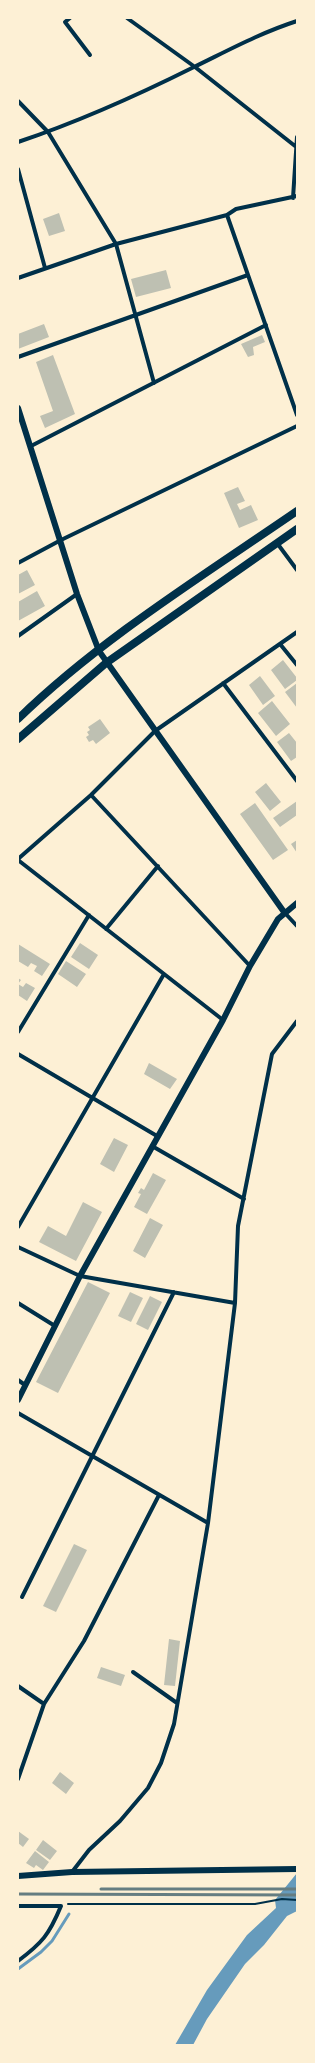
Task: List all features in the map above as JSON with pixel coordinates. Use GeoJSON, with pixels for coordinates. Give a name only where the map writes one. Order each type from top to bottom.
{"type":"FeatureCollection","features":[{"type":"Feature","properties":{"kind":"main road"},"geometry":{"type":"LineString","coordinates":[[18,719],[99,651],[178,592],[297,511]]}},
{"type":"Feature","properties":{"kind":"main road"},"geometry":{"type":"LineString","coordinates":[[18,739],[106,664],[297,529]]}},
{"type":"Feature","properties":{"kind":"street"},"geometry":{"type":"LineString","coordinates":[[70,18],[65,22],[90,55]]}},
{"type":"Feature","properties":{"kind":"street"},"geometry":{"type":"LineString","coordinates":[[127,18],[195,67],[295,146]]}},
{"type":"Feature","properties":{"kind":"street"},"geometry":{"type":"LineString","coordinates":[[18,142],[48,132],[195,67],[265,32],[297,21]]}},
{"type":"Feature","properties":{"kind":"street"},"geometry":{"type":"LineString","coordinates":[[18,101],[48,132],[116,244],[134,315],[154,383]]}},
{"type":"Feature","properties":{"kind":"street"},"geometry":{"type":"LineString","coordinates":[[18,278],[116,244],[227,215],[236,209],[295,197],[295,146],[297,137]]}},
{"type":"Feature","properties":{"kind":"street"},"geometry":{"type":"LineString","coordinates":[[18,169],[44,268]]}},
{"type":"Feature","properties":{"kind":"street"},"geometry":{"type":"LineString","coordinates":[[227,215],[297,415]]}},
{"type":"Feature","properties":{"kind":"street"},"geometry":{"type":"LineString","coordinates":[[18,357],[248,275]]}},
{"type":"Feature","properties":{"kind":"street"},"geometry":{"type":"LineString","coordinates":[[31,446],[266,325]]}},
{"type":"Feature","properties":{"kind":"street"},"geometry":{"type":"LineString","coordinates":[[18,408],[77,594],[99,651],[106,664],[284,912],[297,926]]}},
{"type":"Feature","properties":{"kind":"street"},"geometry":{"type":"LineString","coordinates":[[18,563],[61,540],[297,426]]}},
{"type":"Feature","properties":{"kind":"street"},"geometry":{"type":"LineString","coordinates":[[277,543],[297,570]]}},
{"type":"Feature","properties":{"kind":"street"},"geometry":{"type":"LineString","coordinates":[[18,636],[77,594]]}},
{"type":"Feature","properties":{"kind":"street"},"geometry":{"type":"LineString","coordinates":[[223,1020],[18,859],[91,795],[155,731],[297,632]]}},
{"type":"Feature","properties":{"kind":"street"},"geometry":{"type":"LineString","coordinates":[[280,644],[297,665]]}},
{"type":"Feature","properties":{"kind":"street"},"geometry":{"type":"LineString","coordinates":[[223,683],[297,781]]}},
{"type":"Feature","properties":{"kind":"street"},"geometry":{"type":"LineString","coordinates":[[91,795],[250,966]]}},
{"type":"Feature","properties":{"kind":"street"},"geometry":{"type":"LineString","coordinates":[[106,929],[158,866]]}},
{"type":"Feature","properties":{"kind":"street"},"geometry":{"type":"LineString","coordinates":[[18,1400],[80,1276],[223,1020],[250,966],[284,912],[297,903]]}},
{"type":"Feature","properties":{"kind":"street"},"geometry":{"type":"LineString","coordinates":[[18,1032],[88,915]]}},
{"type":"Feature","properties":{"kind":"street"},"geometry":{"type":"LineString","coordinates":[[18,1227],[164,974]]}},
{"type":"Feature","properties":{"kind":"street"},"geometry":{"type":"LineString","coordinates":[[72,1872],[89,1850],[120,1821],[148,1788],[160,1763],[174,1724],[208,1523],[235,1303],[238,1226],[272,1054],[297,1021]]}},
{"type":"Feature","properties":{"kind":"street"},"geometry":{"type":"LineString","coordinates":[[18,1054],[157,1136]]}},
{"type":"Feature","properties":{"kind":"street"},"geometry":{"type":"LineString","coordinates":[[152,1146],[244,1199]]}},
{"type":"Feature","properties":{"kind":"street"},"geometry":{"type":"LineString","coordinates":[[18,1247],[80,1276],[235,1303]]}},
{"type":"Feature","properties":{"kind":"street"},"geometry":{"type":"LineString","coordinates":[[22,1597],[174,1292]]}},
{"type":"Feature","properties":{"kind":"street"},"geometry":{"type":"LineString","coordinates":[[18,1303],[55,1326]]}},
{"type":"Feature","properties":{"kind":"street"},"geometry":{"type":"LineString","coordinates":[[18,1380],[26,1385]]}},
{"type":"Feature","properties":{"kind":"street"},"geometry":{"type":"LineString","coordinates":[[18,1413],[208,1523]]}},
{"type":"Feature","properties":{"kind":"street"},"geometry":{"type":"LineString","coordinates":[[18,1779],[44,1704],[84,1641],[159,1495]]}},
{"type":"Feature","properties":{"kind":"street"},"geometry":{"type":"LineString","coordinates":[[133,1672],[177,1703]]}},
{"type":"Feature","properties":{"kind":"street"},"geometry":{"type":"LineString","coordinates":[[18,1686],[44,1704]]}},
{"type":"Feature","properties":{"kind":"street"},"geometry":{"type":"LineString","coordinates":[[18,1876],[72,1872],[297,1869]]}},
{"type":"Feature","properties":{"kind":"street"},"geometry":{"type":"LineString","coordinates":[[18,1906],[61,1906],[51,1929],[42,1940],[18,1961]]}},
{"type":"Feature","properties":{"kind":"path"},"geometry":{"type":"LineString","coordinates":[[61,1906],[68,1904],[255,1904],[282,1899],[297,1900]]}},
{"type":"Feature","properties":{"kind":"water"},"geometry":{"type":"Polygon","coordinates":[[[297,1873],[297,1911],[287,1916],[264,1945],[245,1964],[207,2019],[193,2045],[175,2045],[207,1990],[247,1935],[276,1908],[275,1900],[297,1873]]]}},
{"type":"Feature","properties":{"kind":"building"},"geometry":{"type":"Polygon","coordinates":[[[59,213],[65,231],[49,236],[43,219],[59,213]]]}},
{"type":"Feature","properties":{"kind":"building"},"geometry":{"type":"Polygon","coordinates":[[[166,270],[171,288],[136,297],[131,279],[166,270]]]}},
{"type":"Feature","properties":{"kind":"building"},"geometry":{"type":"Polygon","coordinates":[[[44,324],[49,337],[18,349],[18,334],[44,324]]]}},
{"type":"Feature","properties":{"kind":"building"},"geometry":{"type":"Polygon","coordinates":[[[262,335],[265,342],[253,347],[254,355],[248,357],[241,344],[262,335]]]}},
{"type":"Feature","properties":{"kind":"building"},"geometry":{"type":"Polygon","coordinates":[[[53,355],[75,414],[45,428],[40,416],[53,411],[36,362],[53,355]]]}},
{"type":"Feature","properties":{"kind":"building"},"geometry":{"type":"Polygon","coordinates":[[[238,487],[245,501],[237,504],[240,510],[251,505],[258,520],[239,528],[224,493],[238,487]]]}},
{"type":"Feature","properties":{"kind":"building"},"geometry":{"type":"Polygon","coordinates":[[[27,570],[35,585],[18,594],[18,575],[27,570]]]}},
{"type":"Feature","properties":{"kind":"building"},"geometry":{"type":"Polygon","coordinates":[[[37,591],[45,606],[18,621],[18,602],[37,591]]]}},
{"type":"Feature","properties":{"kind":"building"},"geometry":{"type":"Polygon","coordinates":[[[283,660],[297,678],[297,680],[285,689],[271,670],[283,660]]]}},
{"type":"Feature","properties":{"kind":"building"},"geometry":{"type":"Polygon","coordinates":[[[260,676],[275,696],[263,705],[249,685],[260,676]]]}},
{"type":"Feature","properties":{"kind":"building"},"geometry":{"type":"Polygon","coordinates":[[[297,683],[297,708],[285,692],[297,683]]]}},
{"type":"Feature","properties":{"kind":"building"},"geometry":{"type":"Polygon","coordinates":[[[272,701],[290,724],[276,736],[258,713],[272,701]]]}},
{"type":"Feature","properties":{"kind":"building"},"geometry":{"type":"Polygon","coordinates":[[[100,719],[110,733],[96,744],[93,740],[89,742],[86,737],[89,735],[87,732],[90,730],[88,727],[100,719]]]}},
{"type":"Feature","properties":{"kind":"building"},"geometry":{"type":"Polygon","coordinates":[[[289,733],[297,743],[297,757],[291,761],[277,742],[289,733]]]}},
{"type":"Feature","properties":{"kind":"building"},"geometry":{"type":"Polygon","coordinates":[[[266,783],[281,802],[270,811],[255,792],[266,783]]]}},
{"type":"Feature","properties":{"kind":"building"},"geometry":{"type":"Polygon","coordinates":[[[297,801],[297,815],[280,827],[273,818],[297,801]]]}},
{"type":"Feature","properties":{"kind":"building"},"geometry":{"type":"Polygon","coordinates":[[[255,803],[288,850],[273,860],[240,814],[255,803]]]}},
{"type":"Feature","properties":{"kind":"building"},"geometry":{"type":"Polygon","coordinates":[[[297,840],[297,853],[291,844],[297,840]]]}},
{"type":"Feature","properties":{"kind":"building"},"geometry":{"type":"Polygon","coordinates":[[[80,943],[98,955],[89,969],[71,957],[80,943]]]}},
{"type":"Feature","properties":{"kind":"building"},"geometry":{"type":"Polygon","coordinates":[[[18,944],[50,964],[42,976],[34,971],[37,966],[31,963],[28,967],[18,961],[18,944]]]}},
{"type":"Feature","properties":{"kind":"building"},"geometry":{"type":"Polygon","coordinates":[[[66,961],[86,974],[77,987],[58,974],[66,961]]]}},
{"type":"Feature","properties":{"kind":"building"},"geometry":{"type":"Polygon","coordinates":[[[26,983],[35,988],[27,1001],[18,995],[18,984],[23,987],[26,983]]]}},
{"type":"Feature","properties":{"kind":"building"},"geometry":{"type":"Polygon","coordinates":[[[149,1063],[177,1079],[170,1089],[144,1074],[149,1063]]]}},
{"type":"Feature","properties":{"kind":"building"},"geometry":{"type":"Polygon","coordinates":[[[114,1138],[128,1145],[114,1172],[100,1164],[114,1138]]]}},
{"type":"Feature","properties":{"kind":"building"},"geometry":{"type":"Polygon","coordinates":[[[153,1173],[166,1180],[147,1214],[134,1207],[141,1194],[138,1193],[141,1188],[144,1190],[153,1173]]]}},
{"type":"Feature","properties":{"kind":"building"},"geometry":{"type":"Polygon","coordinates":[[[83,1202],[102,1212],[76,1261],[39,1242],[48,1226],[66,1236],[83,1202]]]}},
{"type":"Feature","properties":{"kind":"building"},"geometry":{"type":"Polygon","coordinates":[[[150,1218],[163,1225],[145,1258],[133,1251],[150,1218]]]}},
{"type":"Feature","properties":{"kind":"building"},"geometry":{"type":"Polygon","coordinates":[[[88,1282],[110,1293],[58,1393],[36,1382],[88,1282]]]}},
{"type":"Feature","properties":{"kind":"building"},"geometry":{"type":"Polygon","coordinates":[[[130,1292],[143,1298],[131,1322],[118,1316],[130,1292]]]}},
{"type":"Feature","properties":{"kind":"building"},"geometry":{"type":"Polygon","coordinates":[[[150,1296],[162,1302],[148,1330],[136,1324],[150,1296]]]}},
{"type":"Feature","properties":{"kind":"building"},"geometry":{"type":"Polygon","coordinates":[[[74,1544],[87,1550],[56,1612],[43,1606],[74,1544]]]}},
{"type":"Feature","properties":{"kind":"building"},"geometry":{"type":"Polygon","coordinates":[[[169,1639],[180,1641],[175,1686],[164,1685],[169,1639]]]}},
{"type":"Feature","properties":{"kind":"building"},"geometry":{"type":"Polygon","coordinates":[[[101,1667],[125,1675],[121,1686],[97,1678],[101,1667]]]}},
{"type":"Feature","properties":{"kind":"building"},"geometry":{"type":"Polygon","coordinates":[[[60,1772],[74,1783],[66,1794],[52,1783],[60,1772]]]}},
{"type":"Feature","properties":{"kind":"building"},"geometry":{"type":"Polygon","coordinates":[[[18,1831],[29,1839],[23,1847],[18,1843],[18,1831]]]}},
{"type":"Feature","properties":{"kind":"building"},"geometry":{"type":"Polygon","coordinates":[[[43,1840],[57,1851],[50,1860],[36,1850],[43,1840]]]}},
{"type":"Feature","properties":{"kind":"building"},"geometry":{"type":"Polygon","coordinates":[[[35,1851],[49,1862],[43,1870],[36,1865],[34,1868],[26,1863],[35,1851]]]}},
{"type":"Feature","properties":{"kind":"waterway"},"geometry":{"type":"LineString","coordinates":[[18,1969],[41,1952],[52,1941],[69,1914]]}},
{"type":"Feature","properties":{"kind":"railway"},"geometry":{"type":"LineString","coordinates":[[101,1889],[297,1889]]}},
{"type":"Feature","properties":{"kind":"railway"},"geometry":{"type":"LineString","coordinates":[[18,1894],[297,1895]]}}]}
